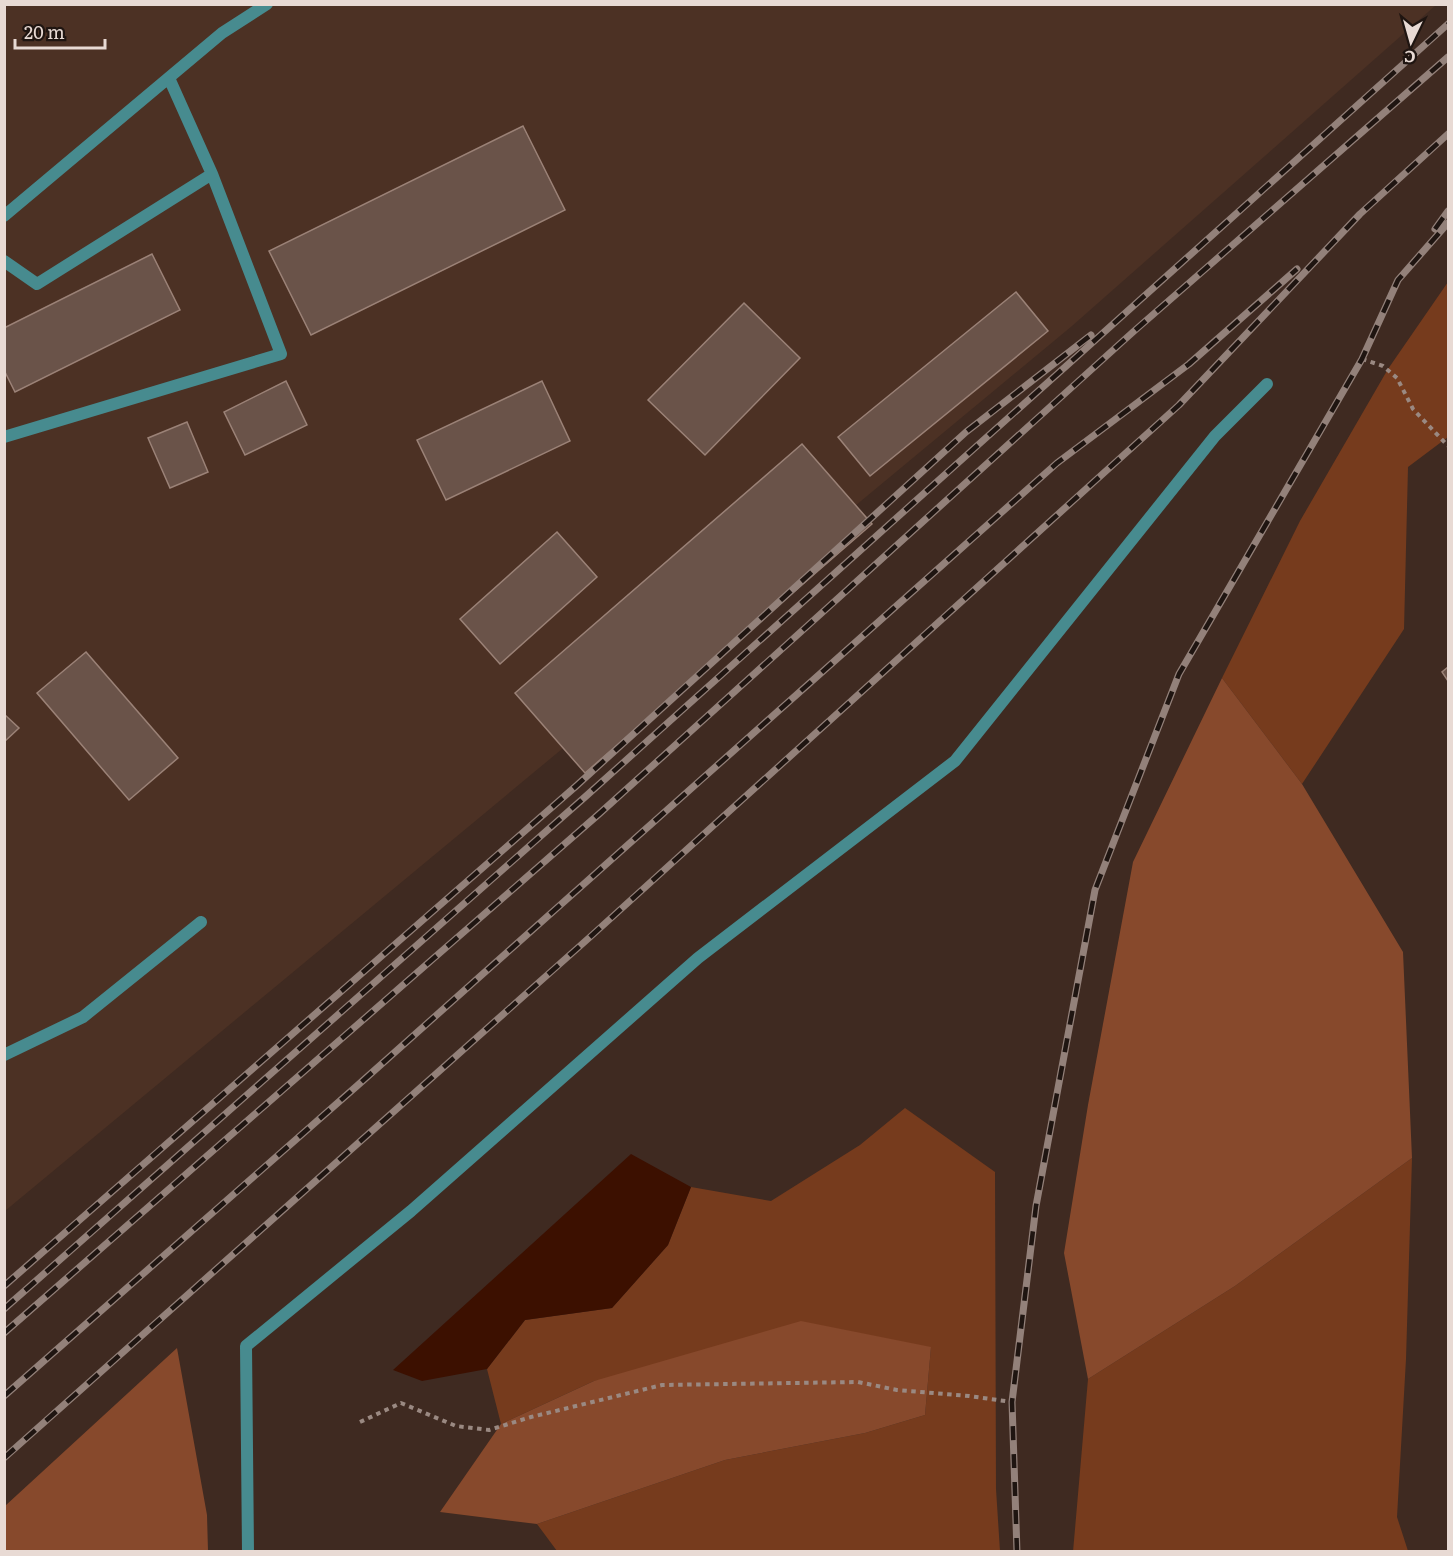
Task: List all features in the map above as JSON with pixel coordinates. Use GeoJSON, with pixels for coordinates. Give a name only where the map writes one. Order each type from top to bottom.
{"type":"FeatureCollection","features":[{"type":"Feature","properties":{"kind":"street"},"geometry":{"type":"LineString","coordinates":[[4,216],[222,33],[267,4]]}},
{"type":"Feature","properties":{"kind":"street"},"geometry":{"type":"LineString","coordinates":[[4,436],[281,354],[212,174],[169,78]]}},
{"type":"Feature","properties":{"kind":"street"},"geometry":{"type":"LineString","coordinates":[[4,261],[37,284],[212,174]]}},
{"type":"Feature","properties":{"kind":"street"},"geometry":{"type":"LineString","coordinates":[[248,1551],[246,1346],[411,1211],[698,958],[955,761],[1215,436],[1267,384]]}},
{"type":"Feature","properties":{"kind":"street"},"geometry":{"type":"LineString","coordinates":[[4,1055],[83,1017],[201,922]]}},
{"type":"Feature","properties":{"kind":"path"},"geometry":{"type":"LineString","coordinates":[[1362,359],[1383,366],[1397,378],[1413,409],[1449,446]]}},
{"type":"Feature","properties":{"kind":"path"},"geometry":{"type":"LineString","coordinates":[[360,1422],[401,1403],[456,1426],[489,1430],[531,1417],[662,1385],[858,1382],[897,1390],[1012,1402]]}},
{"type":"Feature","properties":{"kind":"shaded area"},"geometry":{"type":"Polygon","coordinates":[[[5,5],[1436,5],[1072,326],[5,1211],[5,5]]]}},
{"type":"Feature","properties":{"kind":"shaded area"},"geometry":{"type":"Polygon","coordinates":[[[1448,282],[1448,437],[1408,467],[1404,629],[1302,784],[1222,678],[1300,521],[1388,369],[1448,282]]]}},
{"type":"Feature","properties":{"kind":"shaded area"},"geometry":{"type":"Polygon","coordinates":[[[1222,678],[1302,784],[1403,952],[1412,1158],[1235,1286],[1088,1379],[1064,1253],[1088,1105],[1133,862],[1222,678]]]}},
{"type":"Feature","properties":{"kind":"shaded area"},"geometry":{"type":"Polygon","coordinates":[[[905,1108],[995,1172],[996,1489],[1000,1551],[557,1551],[537,1524],[725,1460],[865,1433],[925,1415],[931,1347],[594,1381],[501,1424],[487,1369],[525,1320],[612,1308],[668,1245],[691,1187],[771,1201],[860,1145],[905,1108]]]}},
{"type":"Feature","properties":{"kind":"shaded area"},"geometry":{"type":"Polygon","coordinates":[[[631,1154],[691,1187],[668,1245],[612,1308],[525,1320],[487,1369],[422,1381],[393,1370],[631,1154]]]}},
{"type":"Feature","properties":{"kind":"shaded area"},"geometry":{"type":"Polygon","coordinates":[[[1412,1158],[1406,1359],[1397,1517],[1408,1551],[1073,1552],[1088,1379],[1235,1286],[1412,1158]]]}},
{"type":"Feature","properties":{"kind":"shaded area"},"geometry":{"type":"Polygon","coordinates":[[[801,1321],[931,1347],[925,1415],[865,1433],[725,1460],[537,1524],[440,1512],[501,1424],[594,1381],[801,1321]]]}},
{"type":"Feature","properties":{"kind":"shaded area"},"geometry":{"type":"Polygon","coordinates":[[[177,1348],[207,1515],[208,1551],[5,1551],[5,1506],[177,1348]]]}},
{"type":"Feature","properties":{"kind":"building"},"geometry":{"type":"Polygon","coordinates":[[[523,126],[565,210],[311,335],[269,251],[523,126]]]}},
{"type":"Feature","properties":{"kind":"building"},"geometry":{"type":"Polygon","coordinates":[[[152,254],[180,310],[15,392],[4,370],[4,328],[152,254]]]}},
{"type":"Feature","properties":{"kind":"building"},"geometry":{"type":"Polygon","coordinates":[[[1016,292],[1048,331],[870,476],[838,437],[1016,292]]]}},
{"type":"Feature","properties":{"kind":"building"},"geometry":{"type":"Polygon","coordinates":[[[744,303],[800,358],[705,455],[648,400],[744,303]]]}},
{"type":"Feature","properties":{"kind":"building"},"geometry":{"type":"Polygon","coordinates":[[[286,381],[307,425],[245,455],[224,412],[286,381]]]}},
{"type":"Feature","properties":{"kind":"building"},"geometry":{"type":"Polygon","coordinates":[[[542,381],[570,441],[446,500],[417,440],[542,381]]]}},
{"type":"Feature","properties":{"kind":"building"},"geometry":{"type":"Polygon","coordinates":[[[187,422],[208,472],[170,488],[148,438],[187,422]]]}},
{"type":"Feature","properties":{"kind":"building"},"geometry":{"type":"Polygon","coordinates":[[[802,444],[872,524],[585,773],[515,693],[802,444]]]}},
{"type":"Feature","properties":{"kind":"building"},"geometry":{"type":"Polygon","coordinates":[[[557,532],[597,577],[500,664],[460,619],[557,532]]]}},
{"type":"Feature","properties":{"kind":"building"},"geometry":{"type":"Polygon","coordinates":[[[86,652],[178,758],[129,800],[37,693],[86,652]]]}},
{"type":"Feature","properties":{"kind":"building"},"geometry":{"type":"Polygon","coordinates":[[[1448,667],[1448,681],[1442,672],[1448,667]]]}},
{"type":"Feature","properties":{"kind":"building"},"geometry":{"type":"Polygon","coordinates":[[[4,714],[19,728],[4,742],[4,714]]]}},
{"type":"Feature","properties":{"kind":"railway"},"geometry":{"type":"LineString","coordinates":[[4,1309],[585,797],[1448,24]]}},
{"type":"Feature","properties":{"kind":"railway"},"geometry":{"type":"LineString","coordinates":[[4,1333],[599,814],[1133,332],[1448,57]]}},
{"type":"Feature","properties":{"kind":"railway"},"geometry":{"type":"LineString","coordinates":[[4,1458],[590,937],[1179,405],[1360,214],[1448,134]]}},
{"type":"Feature","properties":{"kind":"railway"},"geometry":{"type":"LineString","coordinates":[[1435,229],[1448,211]]}},
{"type":"Feature","properties":{"kind":"railway"},"geometry":{"type":"LineString","coordinates":[[1017,1552],[1012,1402],[1036,1206],[1095,890],[1179,674],[1362,359],[1398,280],[1448,223]]}},
{"type":"Feature","properties":{"kind":"railway"},"geometry":{"type":"LineString","coordinates":[[4,1396],[358,1085],[1057,463],[1189,364],[1297,269]]}},
{"type":"Feature","properties":{"kind":"railway"},"geometry":{"type":"LineString","coordinates":[[4,1286],[575,787],[966,432],[1091,335]]}}]}
